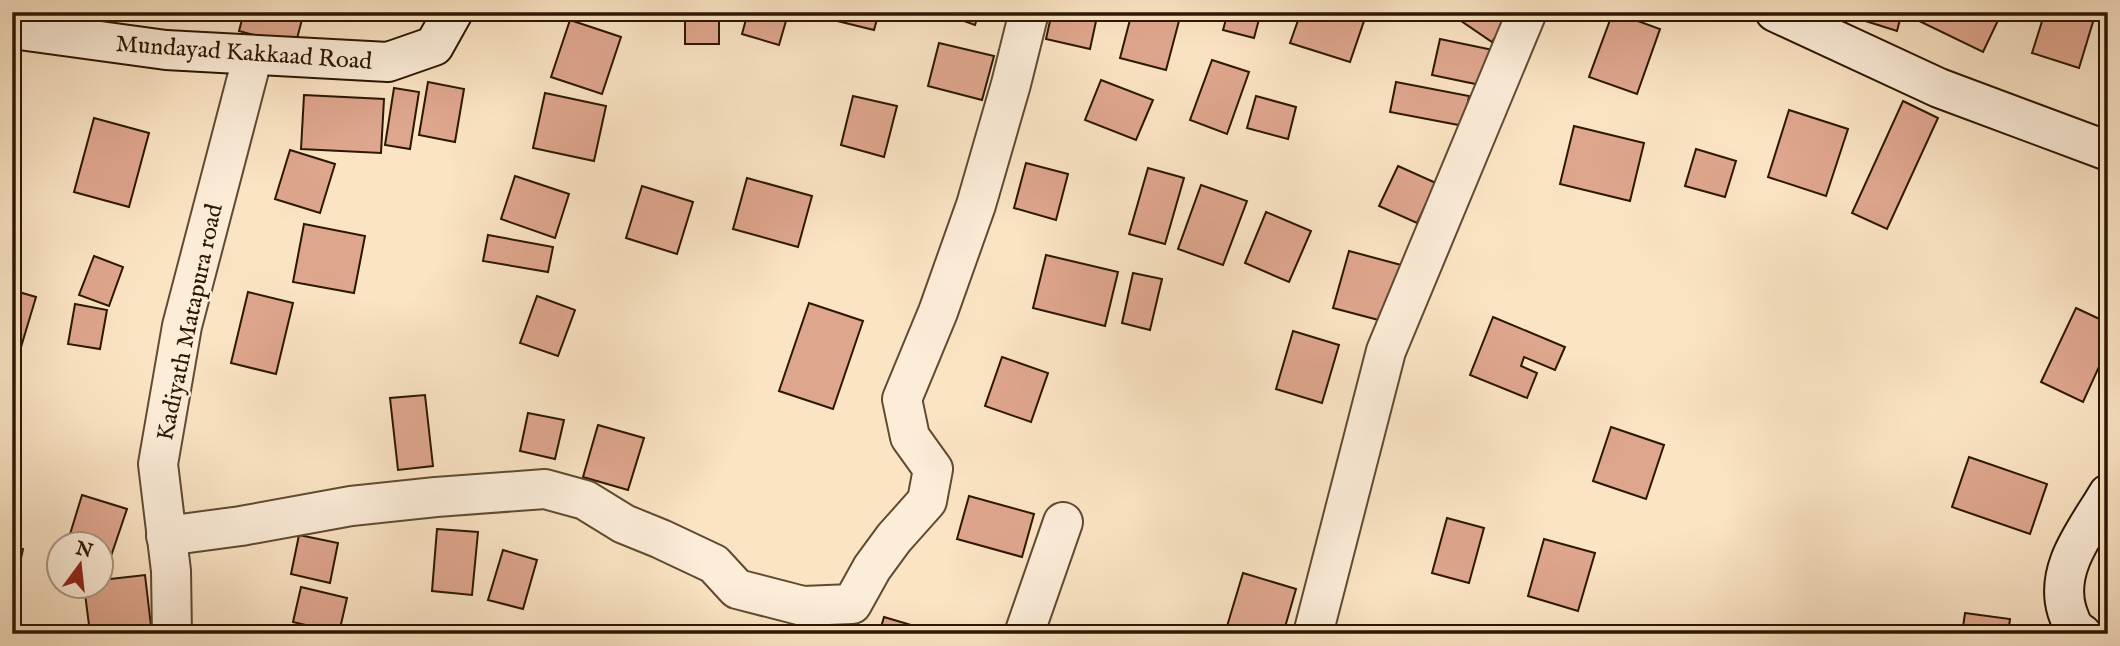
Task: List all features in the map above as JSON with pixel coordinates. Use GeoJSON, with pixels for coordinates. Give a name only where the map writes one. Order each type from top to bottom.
{"type":"FeatureCollection","features":[{"type":"Feature","properties":{"kind":"street","name":"Mundayad Kakkaad Road"},"geometry":{"type":"LineString","coordinates":[[12,29],[166,50],[388,62],[434,46],[453,12]]}},
{"type":"Feature","properties":{"kind":"street"},"geometry":{"type":"LineString","coordinates":[[166,536],[241,526],[351,506],[545,489],[585,500],[624,524],[714,564],[737,589],[803,606],[852,604],[894,538],[927,501],[933,469],[910,438],[902,399],[938,312],[976,205],[1029,12]]}},
{"type":"Feature","properties":{"kind":"street"},"geometry":{"type":"LineString","coordinates":[[1312,634],[1386,351],[1527,12]]}},
{"type":"Feature","properties":{"kind":"street"},"geometry":{"type":"LineString","coordinates":[[1775,12],[1939,88],[2108,151]]}},
{"type":"Feature","properties":{"kind":"street","name":"Kadiyath Matapura road"},"geometry":{"type":"LineString","coordinates":[[172,634],[170,571],[158,464],[180,339],[253,55]]}},
{"type":"Feature","properties":{"kind":"street"},"geometry":{"type":"LineString","coordinates":[[2081,634],[2073,628],[2063,596],[2067,565],[2108,494]]}},
{"type":"Feature","properties":{"kind":"street"},"geometry":{"type":"LineString","coordinates":[[1024,634],[1063,522]]}},
{"type":"Feature","properties":{"kind":"building"},"geometry":{"type":"Polygon","coordinates":[[[244,12],[304,12],[295,46],[239,31],[244,12]]]}},
{"type":"Feature","properties":{"kind":"building"},"geometry":{"type":"Polygon","coordinates":[[[748,12],[788,14],[779,45],[742,34],[748,12]]]}},
{"type":"Feature","properties":{"kind":"building"},"geometry":{"type":"Polygon","coordinates":[[[827,12],[879,12],[874,30],[825,18],[827,12]]]}},
{"type":"Feature","properties":{"kind":"building"},"geometry":{"type":"Polygon","coordinates":[[[939,12],[979,12],[975,25],[939,12]]]}},
{"type":"Feature","properties":{"kind":"building"},"geometry":{"type":"Polygon","coordinates":[[[1052,12],[1098,12],[1090,49],[1046,39],[1052,12]]]}},
{"type":"Feature","properties":{"kind":"building"},"geometry":{"type":"Polygon","coordinates":[[[1132,12],[1146,12],[1179,21],[1166,70],[1120,58],[1132,12]]]}},
{"type":"Feature","properties":{"kind":"building"},"geometry":{"type":"Polygon","coordinates":[[[1228,12],[1261,12],[1254,38],[1223,30],[1228,12]]]}},
{"type":"Feature","properties":{"kind":"building"},"geometry":{"type":"Polygon","coordinates":[[[1301,12],[1340,12],[1364,21],[1350,62],[1290,43],[1301,12]]]}},
{"type":"Feature","properties":{"kind":"building"},"geometry":{"type":"Polygon","coordinates":[[[1448,12],[1512,12],[1492,42],[1448,12]]]}},
{"type":"Feature","properties":{"kind":"building"},"geometry":{"type":"Polygon","coordinates":[[[1613,12],[1660,29],[1637,94],[1589,77],[1613,12]]]}},
{"type":"Feature","properties":{"kind":"building"},"geometry":{"type":"Polygon","coordinates":[[[1857,12],[1902,12],[1897,31],[1856,18],[1857,12]]]}},
{"type":"Feature","properties":{"kind":"building"},"geometry":{"type":"Polygon","coordinates":[[[1920,12],[2002,12],[1983,52],[1917,20],[1920,12]]]}},
{"type":"Feature","properties":{"kind":"building"},"geometry":{"type":"Polygon","coordinates":[[[2045,12],[2096,12],[2079,68],[2032,53],[2045,12]]]}},
{"type":"Feature","properties":{"kind":"building"},"geometry":{"type":"Polygon","coordinates":[[[685,15],[719,15],[719,44],[685,44],[685,15]]]}},
{"type":"Feature","properties":{"kind":"building"},"geometry":{"type":"Polygon","coordinates":[[[570,20],[621,37],[602,94],[551,77],[570,20]]]}},
{"type":"Feature","properties":{"kind":"building"},"geometry":{"type":"Polygon","coordinates":[[[1440,39],[1493,50],[1485,86],[1432,75],[1440,39]]]}},
{"type":"Feature","properties":{"kind":"building"},"geometry":{"type":"Polygon","coordinates":[[[939,43],[994,56],[982,100],[928,86],[939,43]]]}},
{"type":"Feature","properties":{"kind":"building"},"geometry":{"type":"Polygon","coordinates":[[[1212,60],[1249,72],[1227,134],[1190,120],[1212,60]]]}},
{"type":"Feature","properties":{"kind":"building"},"geometry":{"type":"Polygon","coordinates":[[[1101,80],[1153,100],[1136,140],[1085,120],[1101,80]]]}},
{"type":"Feature","properties":{"kind":"building"},"geometry":{"type":"Polygon","coordinates":[[[428,82],[464,89],[455,142],[419,135],[428,82]]]}},
{"type":"Feature","properties":{"kind":"building"},"geometry":{"type":"Polygon","coordinates":[[[1396,82],[1469,96],[1464,126],[1390,112],[1396,82]]]}},
{"type":"Feature","properties":{"kind":"building"},"geometry":{"type":"Polygon","coordinates":[[[394,88],[419,92],[410,149],[385,145],[394,88]]]}},
{"type":"Feature","properties":{"kind":"building"},"geometry":{"type":"Polygon","coordinates":[[[545,93],[606,106],[594,161],[533,148],[545,93]]]}},
{"type":"Feature","properties":{"kind":"building"},"geometry":{"type":"Polygon","coordinates":[[[304,95],[384,99],[381,153],[301,149],[304,95]]]}},
{"type":"Feature","properties":{"kind":"building"},"geometry":{"type":"Polygon","coordinates":[[[853,96],[897,106],[884,157],[841,145],[853,96]]]}},
{"type":"Feature","properties":{"kind":"building"},"geometry":{"type":"Polygon","coordinates":[[[1256,96],[1296,107],[1288,139],[1247,128],[1256,96]]]}},
{"type":"Feature","properties":{"kind":"building"},"geometry":{"type":"Polygon","coordinates":[[[1903,101],[1938,118],[1887,229],[1852,213],[1903,101]]]}},
{"type":"Feature","properties":{"kind":"building"},"geometry":{"type":"Polygon","coordinates":[[[1789,110],[1848,129],[1826,196],[1768,177],[1789,110]]]}},
{"type":"Feature","properties":{"kind":"building"},"geometry":{"type":"Polygon","coordinates":[[[94,118],[149,133],[129,207],[74,192],[94,118]]]}},
{"type":"Feature","properties":{"kind":"building"},"geometry":{"type":"Polygon","coordinates":[[[1574,126],[1644,143],[1630,201],[1560,184],[1574,126]]]}},
{"type":"Feature","properties":{"kind":"building"},"geometry":{"type":"Polygon","coordinates":[[[1696,149],[1736,161],[1725,197],[1685,186],[1696,149]]]}},
{"type":"Feature","properties":{"kind":"building"},"geometry":{"type":"Polygon","coordinates":[[[290,150],[335,164],[320,213],[275,199],[290,150]]]}},
{"type":"Feature","properties":{"kind":"building"},"geometry":{"type":"Polygon","coordinates":[[[1026,163],[1068,174],[1056,220],[1014,208],[1026,163]]]}},
{"type":"Feature","properties":{"kind":"building"},"geometry":{"type":"Polygon","coordinates":[[[1398,166],[1436,183],[1417,223],[1379,206],[1398,166]]]}},
{"type":"Feature","properties":{"kind":"building"},"geometry":{"type":"Polygon","coordinates":[[[1148,168],[1184,178],[1165,244],[1129,234],[1148,168]]]}},
{"type":"Feature","properties":{"kind":"building"},"geometry":{"type":"Polygon","coordinates":[[[515,176],[569,194],[555,238],[501,219],[515,176]]]}},
{"type":"Feature","properties":{"kind":"building"},"geometry":{"type":"Polygon","coordinates":[[[747,178],[812,196],[798,247],[733,229],[747,178]]]}},
{"type":"Feature","properties":{"kind":"building"},"geometry":{"type":"Polygon","coordinates":[[[1201,185],[1247,201],[1223,265],[1178,249],[1201,185]]]}},
{"type":"Feature","properties":{"kind":"building"},"geometry":{"type":"Polygon","coordinates":[[[642,186],[693,202],[677,254],[626,238],[642,186]]]}},
{"type":"Feature","properties":{"kind":"building"},"geometry":{"type":"Polygon","coordinates":[[[1266,212],[1311,231],[1289,282],[1245,263],[1266,212]]]}},
{"type":"Feature","properties":{"kind":"building"},"geometry":{"type":"Polygon","coordinates":[[[304,224],[365,236],[354,293],[293,282],[304,224]]]}},
{"type":"Feature","properties":{"kind":"building"},"geometry":{"type":"Polygon","coordinates":[[[488,235],[553,247],[548,272],[483,261],[488,235]]]}},
{"type":"Feature","properties":{"kind":"building"},"geometry":{"type":"Polygon","coordinates":[[[1349,251],[1405,266],[1390,323],[1333,308],[1349,251]]]}},
{"type":"Feature","properties":{"kind":"building"},"geometry":{"type":"Polygon","coordinates":[[[1046,255],[1118,272],[1105,326],[1033,308],[1046,255]]]}},
{"type":"Feature","properties":{"kind":"building"},"geometry":{"type":"Polygon","coordinates":[[[94,256],[123,267],[109,306],[79,295],[94,256]]]}},
{"type":"Feature","properties":{"kind":"building"},"geometry":{"type":"Polygon","coordinates":[[[1133,273],[1162,279],[1150,330],[1122,323],[1133,273]]]}},
{"type":"Feature","properties":{"kind":"building"},"geometry":{"type":"Polygon","coordinates":[[[12,290],[36,297],[21,347],[12,345],[12,290]]]}},
{"type":"Feature","properties":{"kind":"building"},"geometry":{"type":"Polygon","coordinates":[[[248,292],[293,303],[276,374],[231,363],[248,292]]]}},
{"type":"Feature","properties":{"kind":"building"},"geometry":{"type":"Polygon","coordinates":[[[537,296],[575,310],[558,356],[520,343],[537,296]]]}},
{"type":"Feature","properties":{"kind":"building"},"geometry":{"type":"Polygon","coordinates":[[[809,303],[863,321],[833,409],[779,391],[809,303]]]}},
{"type":"Feature","properties":{"kind":"building"},"geometry":{"type":"Polygon","coordinates":[[[75,304],[107,310],[100,349],[68,344],[75,304]]]}},
{"type":"Feature","properties":{"kind":"building"},"geometry":{"type":"Polygon","coordinates":[[[2076,308],[2108,323],[2108,347],[2083,402],[2041,382],[2076,308]]]}},
{"type":"Feature","properties":{"kind":"building"},"geometry":{"type":"Polygon","coordinates":[[[1493,317],[1565,347],[1555,370],[1524,357],[1521,366],[1537,373],[1527,398],[1470,375],[1493,317]]]}},
{"type":"Feature","properties":{"kind":"building"},"geometry":{"type":"Polygon","coordinates":[[[1293,331],[1339,345],[1322,403],[1276,389],[1293,331]]]}},
{"type":"Feature","properties":{"kind":"building"},"geometry":{"type":"Polygon","coordinates":[[[1002,357],[1048,373],[1031,422],[985,406],[1002,357]]]}},
{"type":"Feature","properties":{"kind":"building"},"geometry":{"type":"Polygon","coordinates":[[[425,395],[433,466],[398,470],[390,398],[425,395]]]}},
{"type":"Feature","properties":{"kind":"building"},"geometry":{"type":"Polygon","coordinates":[[[528,413],[564,420],[555,459],[520,451],[528,413]]]}},
{"type":"Feature","properties":{"kind":"building"},"geometry":{"type":"Polygon","coordinates":[[[598,425],[644,438],[628,490],[583,477],[598,425]]]}},
{"type":"Feature","properties":{"kind":"building"},"geometry":{"type":"Polygon","coordinates":[[[1611,427],[1664,445],[1646,499],[1593,481],[1611,427]]]}},
{"type":"Feature","properties":{"kind":"building"},"geometry":{"type":"Polygon","coordinates":[[[1969,457],[2047,484],[2030,534],[1952,507],[1969,457]]]}},
{"type":"Feature","properties":{"kind":"building"},"geometry":{"type":"Polygon","coordinates":[[[82,495],[127,509],[116,541],[116,530],[71,530],[82,495]]]}},
{"type":"Feature","properties":{"kind":"building"},"geometry":{"type":"Polygon","coordinates":[[[969,496],[1034,514],[1022,557],[957,539],[969,496]]]}},
{"type":"Feature","properties":{"kind":"building"},"geometry":{"type":"Polygon","coordinates":[[[1447,518],[1484,528],[1469,583],[1432,573],[1447,518]]]}},
{"type":"Feature","properties":{"kind":"building"},"geometry":{"type":"Polygon","coordinates":[[[437,529],[478,532],[472,595],[432,591],[437,529]]]}},
{"type":"Feature","properties":{"kind":"building"},"geometry":{"type":"Polygon","coordinates":[[[299,535],[338,543],[330,583],[291,574],[299,535]]]}},
{"type":"Feature","properties":{"kind":"building"},"geometry":{"type":"Polygon","coordinates":[[[1544,539],[1595,553],[1578,611],[1528,596],[1544,539]]]}},
{"type":"Feature","properties":{"kind":"building"},"geometry":{"type":"Polygon","coordinates":[[[12,547],[23,549],[12,600],[12,547]]]}},
{"type":"Feature","properties":{"kind":"building"},"geometry":{"type":"Polygon","coordinates":[[[503,550],[537,560],[523,609],[488,600],[503,550]]]}},
{"type":"Feature","properties":{"kind":"building"},"geometry":{"type":"Polygon","coordinates":[[[1243,573],[1296,589],[1283,634],[1225,633],[1243,573]]]}},
{"type":"Feature","properties":{"kind":"building"},"geometry":{"type":"Polygon","coordinates":[[[145,575],[151,626],[90,633],[86,600],[116,600],[116,578],[145,575]]]}},
{"type":"Feature","properties":{"kind":"building"},"geometry":{"type":"Polygon","coordinates":[[[301,587],[347,598],[339,633],[293,622],[301,587]]]}},
{"type":"Feature","properties":{"kind":"building"},"geometry":{"type":"Polygon","coordinates":[[[1965,613],[2010,619],[2008,634],[1962,634],[1965,613]]]}},
{"type":"Feature","properties":{"kind":"building"},"geometry":{"type":"Polygon","coordinates":[[[884,617],[935,632],[879,634],[884,617]]]}},
{"type":"Feature","properties":{"kind":"building"},"geometry":{"type":"Polygon","coordinates":[[[961,628],[980,634],[959,634],[961,628]]]}},
{"type":"Feature","properties":{"kind":"building"},"geometry":{"type":"Polygon","coordinates":[[[244,629],[265,634],[243,634],[244,629]]]}}]}
